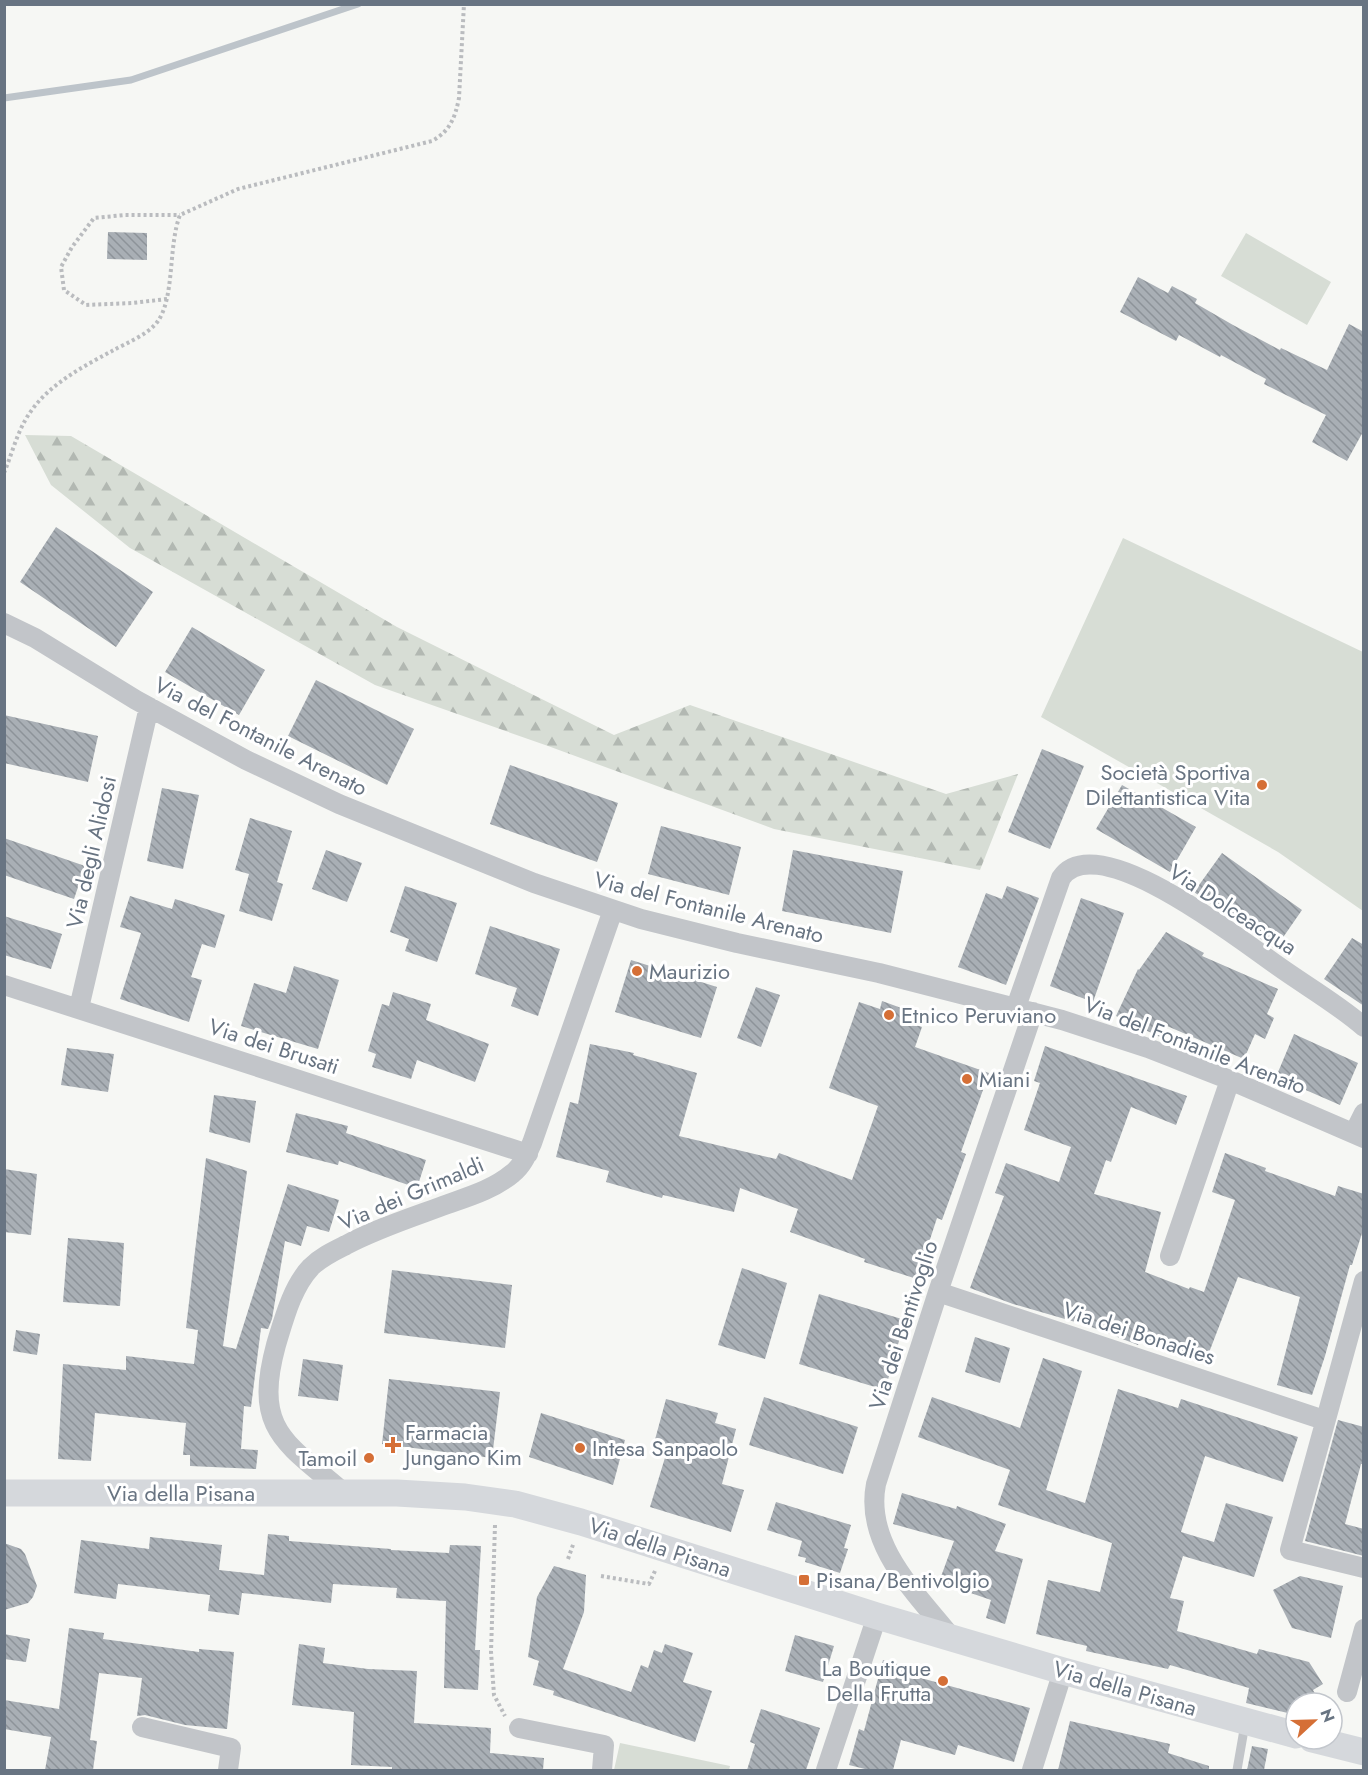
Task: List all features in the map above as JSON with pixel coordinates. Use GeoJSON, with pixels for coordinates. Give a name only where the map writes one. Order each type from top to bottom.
{"type":"FeatureCollection","features":[{"type":"Feature","properties":{"kind":"main road","name":"Via della Pisana"},"geometry":{"type":"LineString","coordinates":[[4,1493],[343,1492],[440,1495],[496,1500],[548,1512],[877,1616],[1063,1671],[1284,1732]]}},
{"type":"Feature","properties":{"kind":"main road"},"geometry":{"type":"LineString","coordinates":[[1344,1747],[1364,1752]]}},
{"type":"Feature","properties":{"kind":"street","name":"Via del Fontanile Arenato"},"geometry":{"type":"LineString","coordinates":[[4,623],[35,638],[149,707],[246,760],[339,804],[534,883],[641,919],[1025,1009],[1140,1045],[1230,1080],[1359,1136]]}},
{"type":"Feature","properties":{"kind":"street","name":"Via degli Alidosi"},"geometry":{"type":"LineString","coordinates":[[79,1008],[149,707]]}},
{"type":"Feature","properties":{"kind":"street","name":"Via Dolceacqua"},"geometry":{"type":"LineString","coordinates":[[1025,1009],[1061,878],[1074,866],[1095,863],[1116,869],[1170,892],[1364,1027]]}},
{"type":"Feature","properties":{"kind":"street","name":"Via dei Grimaldi"},"geometry":{"type":"LineString","coordinates":[[343,1492],[284,1440],[270,1412],[269,1385],[275,1351],[285,1317],[298,1286],[310,1268],[339,1249],[378,1229],[490,1189],[520,1166],[528,1154],[613,910]]}},
{"type":"Feature","properties":{"kind":"street","name":"Via dei Brusati"},"geometry":{"type":"LineString","coordinates":[[4,985],[528,1154]]}},
{"type":"Feature","properties":{"kind":"street","name":"Via dei Bentivoglio"},"geometry":{"type":"LineString","coordinates":[[952,1638],[892,1561],[878,1532],[873,1507],[876,1484],[1025,1009]]}},
{"type":"Feature","properties":{"kind":"street"},"geometry":{"type":"LineString","coordinates":[[1170,1256],[1230,1080]]}},
{"type":"Feature","properties":{"kind":"street"},"geometry":{"type":"LineString","coordinates":[[1359,1136],[1364,1113]]}},
{"type":"Feature","properties":{"kind":"street"},"geometry":{"type":"LineString","coordinates":[[1364,1281],[1290,1550],[1364,1568]]}},
{"type":"Feature","properties":{"kind":"street","name":"Via dei Bonadies"},"geometry":{"type":"LineString","coordinates":[[938,1292],[1324,1420]]}},
{"type":"Feature","properties":{"kind":"street"},"geometry":{"type":"LineString","coordinates":[[826,1770],[877,1616]]}},
{"type":"Feature","properties":{"kind":"street"},"geometry":{"type":"LineString","coordinates":[[1347,1692],[1364,1629]]}},
{"type":"Feature","properties":{"kind":"street"},"geometry":{"type":"LineString","coordinates":[[1032,1770],[1063,1671]]}},
{"type":"Feature","properties":{"kind":"street"},"geometry":{"type":"LineString","coordinates":[[142,1727],[231,1748],[228,1770]]}},
{"type":"Feature","properties":{"kind":"street"},"geometry":{"type":"LineString","coordinates":[[519,1728],[604,1745],[602,1770]]}},
{"type":"Feature","properties":{"kind":"lane"},"geometry":{"type":"LineString","coordinates":[[1237,1770],[1246,1722]]}},
{"type":"Feature","properties":{"kind":"path"},"geometry":{"type":"LineString","coordinates":[[166,299],[86,305],[64,290],[61,267],[72,247],[94,218],[180,214],[238,189],[432,141],[443,135],[456,113],[459,98],[464,4]]}},
{"type":"Feature","properties":{"kind":"path"},"geometry":{"type":"LineString","coordinates":[[4,474],[20,431],[39,400],[86,365],[149,330],[159,319],[166,299],[175,227],[180,214]]}},
{"type":"Feature","properties":{"kind":"path"},"geometry":{"type":"LineString","coordinates":[[496,1500],[491,1652],[494,1695],[509,1723],[519,1728]]}},
{"type":"Feature","properties":{"kind":"path"},"geometry":{"type":"LineString","coordinates":[[601,1576],[649,1584],[665,1548]]}},
{"type":"Feature","properties":{"kind":"green space"},"geometry":{"type":"Polygon","coordinates":[[[1246,233],[1331,282],[1307,325],[1221,276],[1246,233]]]}},
{"type":"Feature","properties":{"kind":"green space"},"geometry":{"type":"Polygon","coordinates":[[[25,435],[71,436],[397,627],[614,735],[690,705],[946,794],[1018,774],[980,870],[774,829],[375,685],[130,548],[51,485],[25,435]]]}},
{"type":"Feature","properties":{"kind":"green space","name":"Società Sportiva Dilettantistica Vita"},"geometry":{"type":"Polygon","coordinates":[[[1123,538],[1363,652],[1363,911],[1278,852],[1041,717],[1123,538]]]}},
{"type":"Feature","properties":{"kind":"green space"},"geometry":{"type":"Polygon","coordinates":[[[620,1743],[730,1766],[729,1770],[614,1770],[620,1743]]]}},
{"type":"Feature","properties":{"kind":"building"},"geometry":{"type":"Polygon","coordinates":[[[108,232],[147,233],[147,260],[107,259],[108,232]]]}},
{"type":"Feature","properties":{"kind":"building"},"geometry":{"type":"Polygon","coordinates":[[[1138,277],[1168,293],[1172,286],[1197,299],[1195,303],[1233,325],[1280,350],[1281,348],[1327,370],[1349,324],[1364,332],[1364,430],[1347,461],[1312,442],[1326,415],[1264,384],[1266,379],[1221,355],[1220,357],[1179,335],[1176,341],[1120,312],[1138,277]]]}},
{"type":"Feature","properties":{"kind":"building"},"geometry":{"type":"Polygon","coordinates":[[[56,527],[153,592],[116,647],[20,582],[56,527]]]}},
{"type":"Feature","properties":{"kind":"building"},"geometry":{"type":"Polygon","coordinates":[[[192,627],[265,670],[239,715],[165,672],[192,627]]]}},
{"type":"Feature","properties":{"kind":"building"},"geometry":{"type":"Polygon","coordinates":[[[316,680],[414,729],[387,785],[288,736],[316,680]]]}},
{"type":"Feature","properties":{"kind":"building"},"geometry":{"type":"Polygon","coordinates":[[[4,715],[98,736],[88,782],[4,763],[4,715]]]}},
{"type":"Feature","properties":{"kind":"building"},"geometry":{"type":"Polygon","coordinates":[[[1042,749],[1084,766],[1050,849],[1008,832],[1042,749]]]}},
{"type":"Feature","properties":{"kind":"building"},"geometry":{"type":"Polygon","coordinates":[[[510,765],[618,803],[597,862],[490,824],[510,765]]]}},
{"type":"Feature","properties":{"kind":"building"},"geometry":{"type":"Polygon","coordinates":[[[1122,785],[1196,827],[1170,872],[1096,829],[1122,785]]]}},
{"type":"Feature","properties":{"kind":"building"},"geometry":{"type":"Polygon","coordinates":[[[162,788],[199,795],[183,869],[147,861],[162,788]]]}},
{"type":"Feature","properties":{"kind":"building"},"geometry":{"type":"Polygon","coordinates":[[[250,818],[292,831],[277,882],[283,884],[272,921],[239,911],[249,874],[235,870],[250,818]]]}},
{"type":"Feature","properties":{"kind":"building"},"geometry":{"type":"Polygon","coordinates":[[[661,826],[741,847],[729,895],[648,874],[661,826]]]}},
{"type":"Feature","properties":{"kind":"building"},"geometry":{"type":"Polygon","coordinates":[[[4,838],[85,866],[74,899],[4,875],[4,838]]]}},
{"type":"Feature","properties":{"kind":"building"},"geometry":{"type":"Polygon","coordinates":[[[326,850],[362,863],[347,902],[312,889],[326,850]]]}},
{"type":"Feature","properties":{"kind":"building"},"geometry":{"type":"Polygon","coordinates":[[[793,850],[903,871],[891,933],[782,911],[793,850]]]}},
{"type":"Feature","properties":{"kind":"building"},"geometry":{"type":"Polygon","coordinates":[[[1222,853],[1302,910],[1275,949],[1194,892],[1222,853]]]}},
{"type":"Feature","properties":{"kind":"building"},"geometry":{"type":"Polygon","coordinates":[[[405,886],[457,903],[437,962],[405,951],[409,939],[390,932],[405,886]]]}},
{"type":"Feature","properties":{"kind":"building"},"geometry":{"type":"Polygon","coordinates":[[[1007,886],[1039,898],[1006,985],[958,967],[986,893],[1002,899],[1007,886]]]}},
{"type":"Feature","properties":{"kind":"building"},"geometry":{"type":"Polygon","coordinates":[[[130,896],[172,909],[175,899],[225,915],[215,948],[202,944],[191,977],[202,980],[189,1022],[120,999],[141,933],[120,927],[130,896]]]}},
{"type":"Feature","properties":{"kind":"building"},"geometry":{"type":"Polygon","coordinates":[[[1081,898],[1124,913],[1093,1002],[1050,986],[1081,898]]]}},
{"type":"Feature","properties":{"kind":"building"},"geometry":{"type":"Polygon","coordinates":[[[4,916],[62,934],[51,969],[4,955],[4,916]]]}},
{"type":"Feature","properties":{"kind":"building"},"geometry":{"type":"Polygon","coordinates":[[[490,926],[560,949],[538,1016],[511,1006],[517,988],[475,974],[490,926]]]}},
{"type":"Feature","properties":{"kind":"building"},"geometry":{"type":"Polygon","coordinates":[[[1166,932],[1204,953],[1202,956],[1278,989],[1267,1014],[1274,1018],[1265,1039],[1255,1034],[1244,1059],[1167,1026],[1162,1038],[1116,1016],[1138,969],[1166,932]]]}},
{"type":"Feature","properties":{"kind":"building"},"geometry":{"type":"Polygon","coordinates":[[[1352,938],[1364,945],[1364,1006],[1324,979],[1352,938]]]}},
{"type":"Feature","properties":{"kind":"building"},"geometry":{"type":"Polygon","coordinates":[[[631,960],[717,987],[701,1038],[615,1012],[631,960]]]}},
{"type":"Feature","properties":{"kind":"building"},"geometry":{"type":"Polygon","coordinates":[[[294,966],[339,980],[318,1049],[241,1026],[254,983],[286,993],[294,966]]]}},
{"type":"Feature","properties":{"kind":"building"},"geometry":{"type":"Polygon","coordinates":[[[756,987],[780,995],[761,1047],[737,1038],[756,987]]]}},
{"type":"Feature","properties":{"kind":"building"},"geometry":{"type":"Polygon","coordinates":[[[393,992],[431,1004],[426,1020],[489,1044],[475,1082],[417,1060],[411,1079],[372,1067],[376,1054],[368,1051],[382,1004],[389,1006],[393,992]]]}},
{"type":"Feature","properties":{"kind":"building"},"geometry":{"type":"Polygon","coordinates":[[[882,1001],[904,1009],[901,1019],[922,1027],[915,1047],[989,1073],[961,1152],[966,1154],[942,1220],[937,1218],[917,1279],[864,1262],[865,1259],[790,1232],[798,1209],[740,1188],[734,1212],[663,1195],[662,1198],[606,1182],[609,1171],[556,1157],[570,1102],[578,1104],[590,1044],[634,1053],[633,1055],[697,1073],[679,1136],[776,1159],[779,1153],[852,1180],[878,1106],[829,1088],[859,1002],[880,1009],[882,1001]]]}},
{"type":"Feature","properties":{"kind":"building"},"geometry":{"type":"Polygon","coordinates":[[[1294,1034],[1358,1063],[1340,1105],[1276,1077],[1294,1034]]]}},
{"type":"Feature","properties":{"kind":"building"},"geometry":{"type":"Polygon","coordinates":[[[1045,1046],[1187,1096],[1176,1125],[1131,1107],[1111,1162],[1106,1160],[1094,1194],[1161,1212],[1145,1272],[1189,1289],[1190,1287],[1204,1292],[1235,1200],[1212,1192],[1225,1153],[1266,1168],[1265,1171],[1335,1196],[1338,1186],[1364,1194],[1364,1227],[1352,1265],[1350,1265],[1312,1395],[1277,1385],[1300,1297],[1238,1277],[1205,1363],[1141,1337],[1138,1345],[1089,1326],[1013,1304],[970,1288],[1004,1196],[995,1193],[1006,1163],[1059,1182],[1071,1147],[1024,1130],[1040,1083],[1034,1081],[1045,1046]]]}},
{"type":"Feature","properties":{"kind":"building"},"geometry":{"type":"Polygon","coordinates":[[[67,1048],[114,1054],[108,1092],[61,1085],[67,1048]]]}},
{"type":"Feature","properties":{"kind":"building"},"geometry":{"type":"Polygon","coordinates":[[[214,1095],[256,1101],[250,1143],[209,1132],[214,1095]]]}},
{"type":"Feature","properties":{"kind":"building"},"geometry":{"type":"Polygon","coordinates":[[[296,1113],[348,1126],[346,1133],[426,1160],[417,1188],[339,1161],[338,1165],[286,1152],[296,1113]]]}},
{"type":"Feature","properties":{"kind":"building"},"geometry":{"type":"Polygon","coordinates":[[[206,1158],[247,1171],[223,1346],[236,1349],[288,1184],[339,1200],[329,1232],[307,1226],[301,1246],[285,1241],[272,1319],[268,1329],[261,1328],[251,1407],[244,1406],[241,1449],[258,1450],[256,1469],[190,1466],[190,1455],[183,1455],[186,1423],[95,1413],[91,1461],[58,1459],[63,1364],[126,1370],[126,1356],[194,1364],[198,1330],[186,1328],[206,1158]]]}},
{"type":"Feature","properties":{"kind":"building"},"geometry":{"type":"Polygon","coordinates":[[[4,1169],[37,1174],[31,1235],[4,1232],[4,1169]]]}},
{"type":"Feature","properties":{"kind":"building"},"geometry":{"type":"Polygon","coordinates":[[[68,1238],[124,1243],[120,1306],[63,1302],[68,1238]]]}},
{"type":"Feature","properties":{"kind":"building"},"geometry":{"type":"Polygon","coordinates":[[[742,1268],[787,1283],[765,1359],[718,1345],[742,1268]]]}},
{"type":"Feature","properties":{"kind":"building"},"geometry":{"type":"Polygon","coordinates":[[[392,1270],[512,1285],[505,1348],[384,1333],[392,1270]]]}},
{"type":"Feature","properties":{"kind":"building"},"geometry":{"type":"Polygon","coordinates":[[[819,1294],[905,1320],[885,1390],[799,1364],[819,1294]]]}},
{"type":"Feature","properties":{"kind":"building"},"geometry":{"type":"Polygon","coordinates":[[[16,1330],[40,1334],[37,1355],[13,1351],[16,1330]]]}},
{"type":"Feature","properties":{"kind":"building"},"geometry":{"type":"Polygon","coordinates":[[[975,1337],[1010,1348],[1000,1383],[965,1372],[975,1337]]]}},
{"type":"Feature","properties":{"kind":"building"},"geometry":{"type":"Polygon","coordinates":[[[1043,1358],[1082,1371],[1046,1490],[1085,1503],[1118,1389],[1178,1408],[1181,1399],[1298,1437],[1283,1482],[1205,1456],[1181,1532],[1214,1542],[1226,1503],[1273,1517],[1254,1577],[1183,1556],[1170,1598],[1184,1601],[1177,1631],[1257,1654],[1259,1649],[1309,1662],[1323,1684],[1314,1691],[1284,1691],[1284,1712],[1246,1703],[1249,1688],[1170,1665],[1168,1669],[1086,1651],[1087,1646],[1036,1634],[1048,1580],[1100,1592],[1112,1543],[998,1505],[1010,1470],[918,1437],[932,1397],[1020,1428],[1043,1358]]]}},
{"type":"Feature","properties":{"kind":"building"},"geometry":{"type":"Polygon","coordinates":[[[303,1359],[343,1365],[338,1401],[298,1396],[303,1359]]]}},
{"type":"Feature","properties":{"kind":"building"},"geometry":{"type":"Polygon","coordinates":[[[389,1379],[500,1392],[492,1458],[382,1444],[389,1379]]]}},
{"type":"Feature","properties":{"kind":"building"},"geometry":{"type":"Polygon","coordinates":[[[764,1397],[858,1427],[843,1474],[749,1445],[764,1397]]]}},
{"type":"Feature","properties":{"kind":"building"},"geometry":{"type":"Polygon","coordinates":[[[666,1399],[718,1413],[715,1423],[736,1429],[722,1484],[744,1490],[731,1532],[650,1507],[667,1451],[653,1447],[666,1399]]]}},
{"type":"Feature","properties":{"kind":"building"},"geometry":{"type":"Polygon","coordinates":[[[541,1413],[625,1440],[613,1485],[529,1457],[541,1413]]]}},
{"type":"Feature","properties":{"kind":"building"},"geometry":{"type":"Polygon","coordinates":[[[1338,1420],[1364,1427],[1364,1464],[1361,1464],[1345,1524],[1364,1529],[1364,1556],[1305,1541],[1338,1420]]]}},
{"type":"Feature","properties":{"kind":"building"},"geometry":{"type":"Polygon","coordinates":[[[902,1493],[956,1509],[957,1506],[1006,1524],[995,1551],[1023,1559],[1005,1624],[986,1618],[991,1600],[939,1582],[954,1541],[893,1524],[902,1493]]]}},
{"type":"Feature","properties":{"kind":"building"},"geometry":{"type":"Polygon","coordinates":[[[776,1502],[851,1525],[844,1548],[848,1549],[840,1573],[805,1562],[806,1558],[798,1556],[802,1541],[767,1530],[776,1502]]]}},
{"type":"Feature","properties":{"kind":"building"},"geometry":{"type":"Polygon","coordinates":[[[268,1534],[289,1536],[289,1541],[391,1550],[449,1553],[450,1545],[481,1546],[475,1650],[480,1650],[478,1690],[444,1688],[446,1601],[396,1598],[397,1588],[333,1584],[331,1603],[242,1593],[239,1615],[208,1611],[210,1595],[118,1584],[116,1599],[74,1593],[81,1540],[149,1549],[150,1537],[222,1545],[219,1570],[264,1575],[268,1534]]]}},
{"type":"Feature","properties":{"kind":"building"},"geometry":{"type":"Polygon","coordinates":[[[4,1543],[21,1549],[25,1554],[37,1586],[28,1603],[4,1610],[4,1543]]]}},
{"type":"Feature","properties":{"kind":"building"},"geometry":{"type":"Polygon","coordinates":[[[554,1566],[586,1575],[584,1612],[563,1669],[631,1692],[641,1665],[648,1668],[654,1650],[662,1653],[665,1644],[693,1653],[683,1682],[712,1691],[695,1742],[553,1695],[554,1691],[533,1685],[539,1661],[528,1657],[537,1597],[554,1566]]]}},
{"type":"Feature","properties":{"kind":"building"},"geometry":{"type":"Polygon","coordinates":[[[1300,1576],[1343,1586],[1331,1638],[1292,1628],[1273,1590],[1300,1576]]]}},
{"type":"Feature","properties":{"kind":"building"},"geometry":{"type":"Polygon","coordinates":[[[69,1628],[104,1633],[103,1639],[199,1652],[199,1649],[234,1652],[227,1729],[185,1725],[145,1715],[137,1716],[142,1678],[99,1673],[90,1740],[97,1741],[93,1770],[45,1770],[51,1737],[4,1729],[4,1700],[59,1709],[69,1628]]]}},
{"type":"Feature","properties":{"kind":"building"},"geometry":{"type":"Polygon","coordinates":[[[4,1634],[30,1639],[26,1662],[4,1659],[4,1634]]]}},
{"type":"Feature","properties":{"kind":"building"},"geometry":{"type":"Polygon","coordinates":[[[795,1635],[834,1646],[823,1682],[785,1671],[795,1635]]]}},
{"type":"Feature","properties":{"kind":"building"},"geometry":{"type":"Polygon","coordinates":[[[299,1644],[325,1648],[323,1663],[368,1669],[417,1671],[414,1723],[491,1728],[490,1753],[544,1758],[543,1770],[392,1770],[392,1767],[351,1765],[354,1712],[292,1705],[299,1644]]]}},
{"type":"Feature","properties":{"kind":"building"},"geometry":{"type":"Polygon","coordinates":[[[883,1660],[912,1668],[910,1675],[1030,1708],[1014,1762],[958,1745],[955,1755],[901,1740],[893,1770],[869,1770],[849,1765],[859,1729],[864,1731],[883,1660]]]}},
{"type":"Feature","properties":{"kind":"building"},"geometry":{"type":"Polygon","coordinates":[[[761,1709],[820,1728],[806,1770],[747,1770],[755,1744],[750,1742],[761,1709]]]}},
{"type":"Feature","properties":{"kind":"building"},"geometry":{"type":"Polygon","coordinates":[[[1070,1721],[1170,1744],[1168,1753],[1209,1766],[1209,1770],[1058,1770],[1070,1721]]]}},
{"type":"Feature","properties":{"kind":"building"},"geometry":{"type":"Polygon","coordinates":[[[1252,1746],[1268,1749],[1264,1770],[1247,1770],[1252,1746]]]}},
{"type":"Feature","properties":{"kind":"waterway"},"geometry":{"type":"LineString","coordinates":[[4,98],[131,80],[358,4]]}},
{"type":"Feature","properties":{"kind":"place","name":"Società Sportiva Dilettantistica Vita"},"geometry":{"type":"Point","coordinates":[1262,785]}},
{"type":"Feature","properties":{"kind":"place","name":"Maurizio"},"geometry":{"type":"Point","coordinates":[637,971]}},
{"type":"Feature","properties":{"kind":"place","name":"Etnico Peruviano"},"geometry":{"type":"Point","coordinates":[889,1015]}},
{"type":"Feature","properties":{"kind":"place","name":"Miani"},"geometry":{"type":"Point","coordinates":[967,1079]}},
{"type":"Feature","properties":{"kind":"place","name":"Farmacia Jungano Kim"},"geometry":{"type":"Point","coordinates":[393,1445]}},
{"type":"Feature","properties":{"kind":"place","name":"Intesa Sanpaolo"},"geometry":{"type":"Point","coordinates":[580,1448]}},
{"type":"Feature","properties":{"kind":"place","name":"Tamoil"},"geometry":{"type":"Point","coordinates":[369,1458]}},
{"type":"Feature","properties":{"kind":"place","name":"Pisana/Bentivolgio"},"geometry":{"type":"Point","coordinates":[804,1580]}},
{"type":"Feature","properties":{"kind":"place","name":"La Boutique Della Frutta"},"geometry":{"type":"Point","coordinates":[943,1681]}}]}
